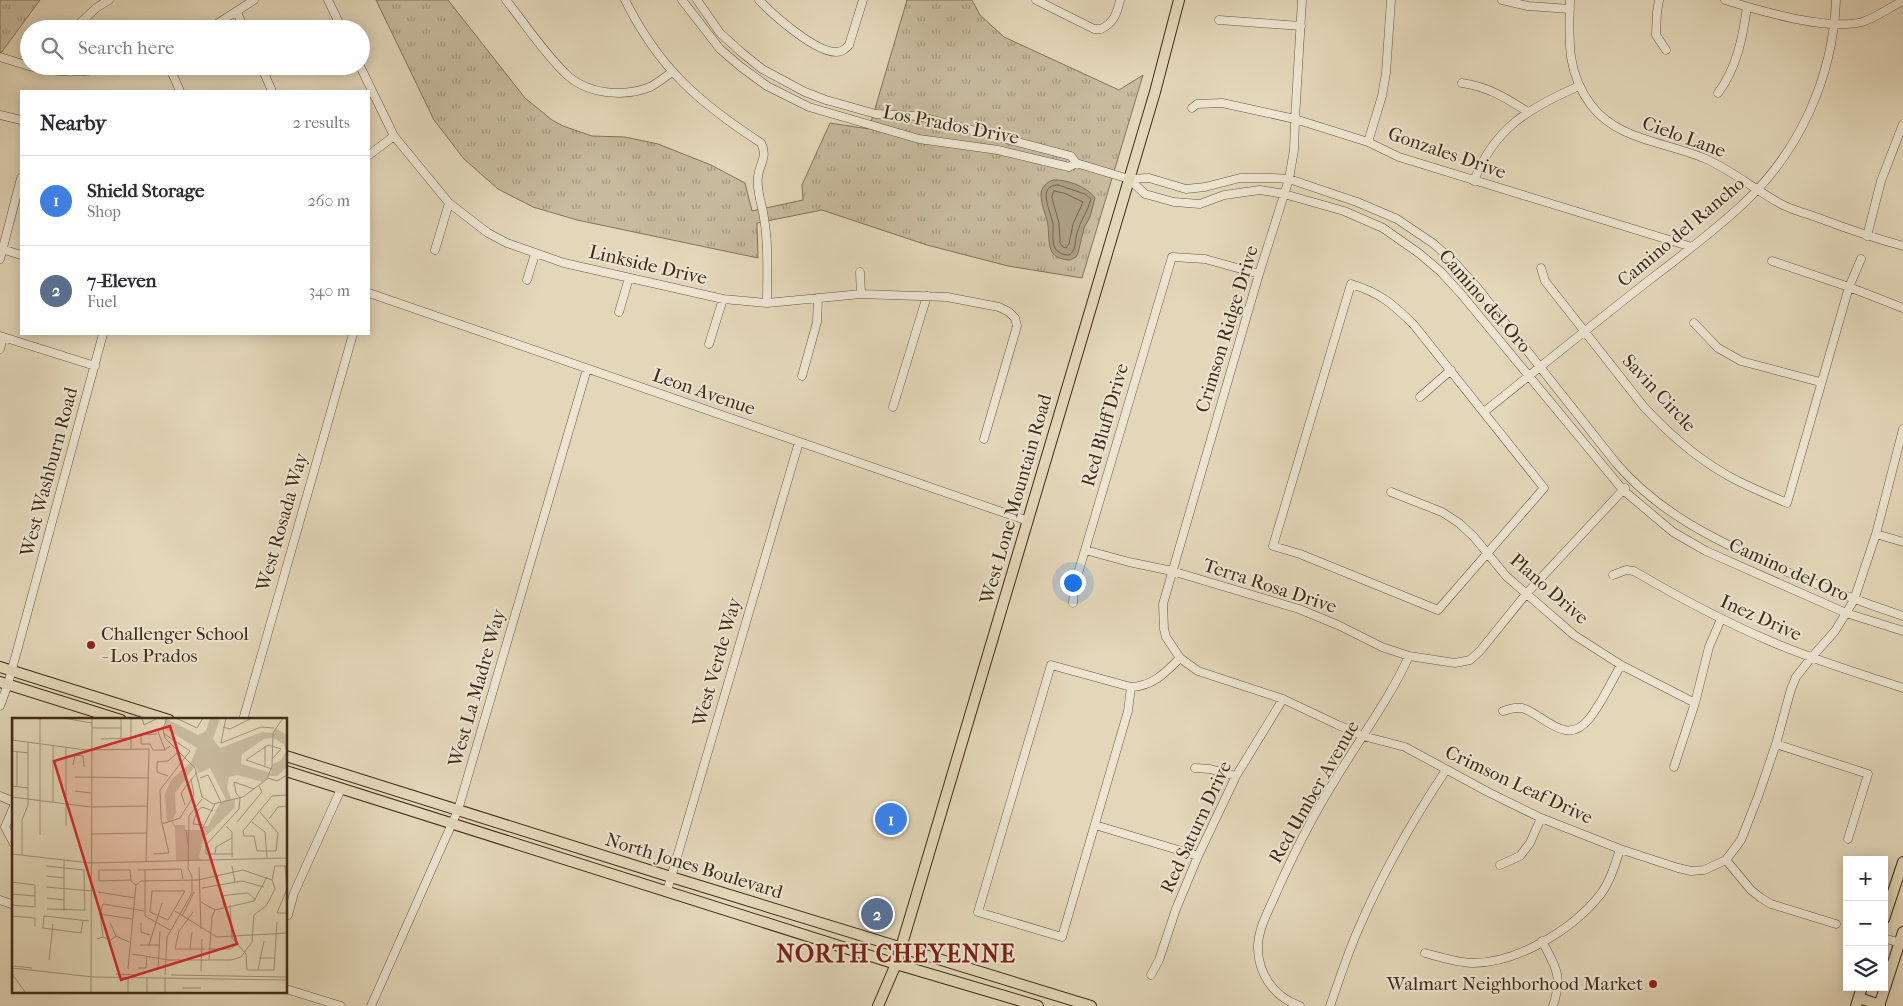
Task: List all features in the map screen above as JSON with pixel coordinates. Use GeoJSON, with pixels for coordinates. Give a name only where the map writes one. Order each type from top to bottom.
{"type":"FeatureCollection","features":[{"type":"Feature","properties":{"kind":"main road","name":"West Lone Mountain Road"},"geometry":{"type":"LineString","coordinates":[[878,1006],[901,949],[1129,179],[1180,0]]}},
{"type":"Feature","properties":{"kind":"main road"},"geometry":{"type":"LineString","coordinates":[[0,667],[163,718]]}},
{"type":"Feature","properties":{"kind":"main road"},"geometry":{"type":"LineString","coordinates":[[4,683],[115,718]]}},
{"type":"Feature","properties":{"kind":"main road","name":"North Jones Boulevard"},"geometry":{"type":"LineString","coordinates":[[288,757],[671,878],[1091,1006]]}},
{"type":"Feature","properties":{"kind":"main road","name":"North Jones Boulevard"},"geometry":{"type":"LineString","coordinates":[[288,773],[896,964],[1038,1006]]}},
{"type":"Feature","properties":{"kind":"main road"},"geometry":{"type":"LineString","coordinates":[[1888,907],[1903,862]]}},
{"type":"Feature","properties":{"kind":"main road"},"geometry":{"type":"LineString","coordinates":[[1858,1002],[1880,1005],[1901,944],[1903,932]]}},
{"type":"Feature","properties":{"kind":"street"},"geometry":{"type":"LineString","coordinates":[[83,20],[96,8],[109,0]]}},
{"type":"Feature","properties":{"kind":"street"},"geometry":{"type":"LineString","coordinates":[[223,20],[254,0]]}},
{"type":"Feature","properties":{"kind":"street"},"geometry":{"type":"LineString","coordinates":[[328,0],[338,20]]}},
{"type":"Feature","properties":{"kind":"street"},"geometry":{"type":"LineString","coordinates":[[506,0],[564,73],[582,85],[602,92],[625,93],[649,87],[672,72]]}},
{"type":"Feature","properties":{"kind":"street"},"geometry":{"type":"LineString","coordinates":[[625,0],[639,29],[672,72],[724,119],[761,142],[765,156],[758,176],[758,194],[764,217],[767,244],[767,303]]}},
{"type":"Feature","properties":{"kind":"street","name":"Los Prados Drive"},"geometry":{"type":"LineString","coordinates":[[682,0],[720,49],[741,67],[767,86],[809,107],[919,138],[998,150],[1069,167],[1076,163]]}},
{"type":"Feature","properties":{"kind":"street","name":"Los Prados Drive"},"geometry":{"type":"LineString","coordinates":[[697,0],[720,33],[762,70],[805,92],[876,114],[918,116],[1002,137],[1070,156],[1076,163],[1129,179]]}},
{"type":"Feature","properties":{"kind":"street"},"geometry":{"type":"LineString","coordinates":[[759,0],[786,26],[818,46],[837,52],[844,50],[849,45],[863,0]]}},
{"type":"Feature","properties":{"kind":"street"},"geometry":{"type":"LineString","coordinates":[[1036,0],[1101,30],[1116,16],[1120,0]]}},
{"type":"Feature","properties":{"kind":"street","name":"Crimson Ridge Drive"},"geometry":{"type":"LineString","coordinates":[[1180,658],[1166,637],[1163,604],[1259,274],[1289,180],[1294,150],[1302,0]]}},
{"type":"Feature","properties":{"kind":"street"},"geometry":{"type":"LineString","coordinates":[[1368,142],[1382,96],[1392,0]]}},
{"type":"Feature","properties":{"kind":"street"},"geometry":{"type":"LineString","coordinates":[[1502,0],[1528,6],[1570,9]]}},
{"type":"Feature","properties":{"kind":"street","name":"Cielo Lane"},"geometry":{"type":"LineString","coordinates":[[1570,0],[1569,40],[1571,64],[1579,86],[1592,106],[1608,122],[1627,134],[1707,159],[1733,173],[1781,204],[1867,236],[1903,246]]}},
{"type":"Feature","properties":{"kind":"street"},"geometry":{"type":"LineString","coordinates":[[1660,0],[1657,12],[1656,35],[1666,50]]}},
{"type":"Feature","properties":{"kind":"street"},"geometry":{"type":"LineString","coordinates":[[1725,0],[1783,16],[1845,25],[1863,21],[1903,0]]}},
{"type":"Feature","properties":{"kind":"street","name":"Camino del Rancho"},"geometry":{"type":"LineString","coordinates":[[1484,412],[1692,247],[1758,189],[1785,156],[1798,136],[1820,90],[1832,45],[1836,0]]}},
{"type":"Feature","properties":{"kind":"street"},"geometry":{"type":"LineString","coordinates":[[1718,92],[1727,81],[1738,52],[1747,7]]}},
{"type":"Feature","properties":{"kind":"street"},"geometry":{"type":"LineString","coordinates":[[237,12],[240,20]]}},
{"type":"Feature","properties":{"kind":"street"},"geometry":{"type":"LineString","coordinates":[[1219,20],[1301,26]]}},
{"type":"Feature","properties":{"kind":"street"},"geometry":{"type":"LineString","coordinates":[[0,57],[20,63]]}},
{"type":"Feature","properties":{"kind":"street"},"geometry":{"type":"LineString","coordinates":[[173,75],[180,90]]}},
{"type":"Feature","properties":{"kind":"street"},"geometry":{"type":"LineString","coordinates":[[265,75],[272,90]]}},
{"type":"Feature","properties":{"kind":"street","name":"Linkside Drive"},"geometry":{"type":"LineString","coordinates":[[364,75],[394,136],[449,203],[488,233],[507,243],[536,254],[564,263],[723,299],[767,303],[861,294],[927,296],[947,297],[999,307],[1009,312],[1015,318],[1017,326],[984,439]]}},
{"type":"Feature","properties":{"kind":"street"},"geometry":{"type":"LineString","coordinates":[[1462,83],[1476,85],[1497,93],[1528,112]]}},
{"type":"Feature","properties":{"kind":"street"},"geometry":{"type":"LineString","coordinates":[[1474,181],[1481,163],[1499,136],[1528,112],[1579,86]]}},
{"type":"Feature","properties":{"kind":"street","name":"Gonzales Drive"},"geometry":{"type":"LineString","coordinates":[[1192,108],[1197,104],[1222,103],[1295,119],[1368,142],[1399,157],[1692,247]]}},
{"type":"Feature","properties":{"kind":"street"},"geometry":{"type":"LineString","coordinates":[[0,115],[20,120]]}},
{"type":"Feature","properties":{"kind":"street"},"geometry":{"type":"LineString","coordinates":[[1867,236],[1882,182],[1903,124]]}},
{"type":"Feature","properties":{"kind":"street"},"geometry":{"type":"LineString","coordinates":[[370,154],[394,136]]}},
{"type":"Feature","properties":{"kind":"street","name":"Camino del Oro"},"geometry":{"type":"LineString","coordinates":[[1129,179],[1149,178],[1186,190],[1240,178],[1289,180],[1357,202],[1397,219],[1434,244],[1476,286],[1632,481],[1656,503],[1719,542],[1854,600],[1903,616]]}},
{"type":"Feature","properties":{"kind":"street","name":"Camino del Oro"},"geometry":{"type":"LineString","coordinates":[[1129,179],[1145,194],[1174,202],[1200,204],[1224,195],[1260,190],[1284,194],[1344,212],[1383,228],[1420,254],[1441,272],[1623,490],[1673,532],[1706,551],[1846,613],[1903,631]]}},
{"type":"Feature","properties":{"kind":"street"},"geometry":{"type":"LineString","coordinates":[[0,259],[20,182]]}},
{"type":"Feature","properties":{"kind":"street"},"geometry":{"type":"LineString","coordinates":[[435,250],[449,203]]}},
{"type":"Feature","properties":{"kind":"street"},"geometry":{"type":"LineString","coordinates":[[2,249],[20,255]]}},
{"type":"Feature","properties":{"kind":"street"},"geometry":{"type":"LineString","coordinates":[[527,280],[536,254]]}},
{"type":"Feature","properties":{"kind":"street","name":"Red Bluff Drive"},"geometry":{"type":"LineString","coordinates":[[1073,603],[1074,587],[1172,257],[1205,259],[1259,274]]}},
{"type":"Feature","properties":{"kind":"street"},"geometry":{"type":"LineString","coordinates":[[1694,323],[1718,348],[1741,361],[1820,382],[1848,287],[1862,259]]}},
{"type":"Feature","properties":{"kind":"street"},"geometry":{"type":"LineString","coordinates":[[1772,261],[1903,308]]}},
{"type":"Feature","properties":{"kind":"street","name":"Savin Circle"},"geometry":{"type":"LineString","coordinates":[[1541,268],[1544,281],[1644,407],[1660,424],[1692,451],[1736,480],[1787,503],[1820,382]]}},
{"type":"Feature","properties":{"kind":"street"},"geometry":{"type":"LineString","coordinates":[[860,272],[861,294]]}},
{"type":"Feature","properties":{"kind":"street"},"geometry":{"type":"LineString","coordinates":[[619,312],[629,278]]}},
{"type":"Feature","properties":{"kind":"street"},"geometry":{"type":"LineString","coordinates":[[1351,284],[1372,291],[1394,304],[1414,324],[1451,370],[1544,488],[1438,610],[1300,554],[1273,546],[1351,284]]}},
{"type":"Feature","properties":{"kind":"street","name":"Leon Avenue"},"geometry":{"type":"LineString","coordinates":[[370,294],[1028,521]]}},
{"type":"Feature","properties":{"kind":"street"},"geometry":{"type":"LineString","coordinates":[[893,407],[927,296]]}},
{"type":"Feature","properties":{"kind":"street"},"geometry":{"type":"LineString","coordinates":[[802,376],[817,322],[818,298]]}},
{"type":"Feature","properties":{"kind":"street"},"geometry":{"type":"LineString","coordinates":[[709,344],[723,299]]}},
{"type":"Feature","properties":{"kind":"street","name":"West Washburn Road"},"geometry":{"type":"LineString","coordinates":[[0,706],[4,683],[12,670],[103,335]]}},
{"type":"Feature","properties":{"kind":"street","name":"West Rosada Way"},"geometry":{"type":"LineString","coordinates":[[244,718],[353,335]]}},
{"type":"Feature","properties":{"kind":"street"},"geometry":{"type":"LineString","coordinates":[[0,349],[2,337],[94,366]]}},
{"type":"Feature","properties":{"kind":"street","name":"West La Madre Way"},"geometry":{"type":"LineString","coordinates":[[371,1006],[458,810],[587,369]]}},
{"type":"Feature","properties":{"kind":"street"},"geometry":{"type":"LineString","coordinates":[[1420,397],[1451,370]]}},
{"type":"Feature","properties":{"kind":"street"},"geometry":{"type":"LineString","coordinates":[[1836,924],[1771,904],[1761,898],[1726,860],[1741,840],[1759,794],[1796,677],[1834,631],[1854,600],[1876,534],[1903,430]]}},
{"type":"Feature","properties":{"kind":"street","name":"West Verde Way"},"geometry":{"type":"LineString","coordinates":[[667,891],[799,442]]}},
{"type":"Feature","properties":{"kind":"street"},"geometry":{"type":"LineString","coordinates":[[1526,594],[1632,481]]}},
{"type":"Feature","properties":{"kind":"street","name":"Plano Drive"},"geometry":{"type":"LineString","coordinates":[[1391,492],[1442,512],[1459,523],[1474,536],[1506,576],[1574,635],[1621,665],[1695,703]]}},
{"type":"Feature","properties":{"kind":"street"},"geometry":{"type":"LineString","coordinates":[[1876,534],[1903,542]]}},
{"type":"Feature","properties":{"kind":"street","name":"Terra Rosa Drive"},"geometry":{"type":"LineString","coordinates":[[1085,550],[1172,571],[1299,609],[1338,625],[1382,647],[1409,656],[1455,663],[1470,660],[1480,651],[1526,594]]}},
{"type":"Feature","properties":{"kind":"street","name":"Inez Drive"},"geometry":{"type":"LineString","coordinates":[[1613,575],[1626,570],[1634,571],[1721,619],[1811,658],[1903,688]]}},
{"type":"Feature","properties":{"kind":"street"},"geometry":{"type":"LineString","coordinates":[[1674,767],[1695,703],[1709,647],[1721,619]]}},
{"type":"Feature","properties":{"kind":"street","name":"Red Umber Avenue"},"geometry":{"type":"LineString","coordinates":[[1300,1006],[1292,1004],[1274,990],[1265,978],[1260,966],[1258,944],[1262,926],[1308,826],[1334,780],[1396,685],[1409,656]]}},
{"type":"Feature","properties":{"kind":"street"},"geometry":{"type":"LineString","coordinates":[[1131,687],[1128,711],[1062,936],[978,912],[1051,664],[1131,687],[1140,687],[1158,680],[1180,658]]}},
{"type":"Feature","properties":{"kind":"street","name":"Crimson Leaf Drive"},"geometry":{"type":"LineString","coordinates":[[1180,658],[1198,671],[1283,698],[1363,736],[1405,747],[1541,818],[1620,850],[1691,871],[1704,870],[1726,860]]}},
{"type":"Feature","properties":{"kind":"street"},"geometry":{"type":"LineString","coordinates":[[1503,711],[1518,707],[1525,708],[1553,726],[1563,730],[1573,730],[1583,725],[1590,718],[1621,665]]}},
{"type":"Feature","properties":{"kind":"street","name":"Red Saturn Drive"},"geometry":{"type":"LineString","coordinates":[[1151,975],[1198,856],[1236,776],[1283,698]]}},
{"type":"Feature","properties":{"kind":"street"},"geometry":{"type":"LineString","coordinates":[[1776,744],[1868,774],[1848,839]]}},
{"type":"Feature","properties":{"kind":"street"},"geometry":{"type":"LineString","coordinates":[[1195,768],[1210,769],[1236,776]]}},
{"type":"Feature","properties":{"kind":"street"},"geometry":{"type":"LineString","coordinates":[[1330,1006],[1357,932],[1388,866],[1446,770]]}},
{"type":"Feature","properties":{"kind":"street"},"geometry":{"type":"LineString","coordinates":[[288,915],[294,893],[341,788]]}},
{"type":"Feature","properties":{"kind":"street"},"geometry":{"type":"LineString","coordinates":[[0,796],[12,801]]}},
{"type":"Feature","properties":{"kind":"street"},"geometry":{"type":"LineString","coordinates":[[12,811],[5,827],[12,840]]}},
{"type":"Feature","properties":{"kind":"street"},"geometry":{"type":"LineString","coordinates":[[1500,864],[1520,856],[1530,843],[1541,818]]}},
{"type":"Feature","properties":{"kind":"street"},"geometry":{"type":"LineString","coordinates":[[1095,825],[1198,856]]}},
{"type":"Feature","properties":{"kind":"street"},"geometry":{"type":"LineString","coordinates":[[1425,953],[1458,962],[1481,962],[1512,956],[1542,941],[1573,923],[1601,894],[1608,882],[1620,850]]}},
{"type":"Feature","properties":{"kind":"street"},"geometry":{"type":"LineString","coordinates":[[0,900],[12,904]]}},
{"type":"Feature","properties":{"kind":"street"},"geometry":{"type":"LineString","coordinates":[[1888,939],[1901,944]]}},
{"type":"Feature","properties":{"kind":"street"},"geometry":{"type":"LineString","coordinates":[[1542,941],[1557,969],[1557,992],[1553,1006]]}},
{"type":"Feature","properties":{"kind":"street"},"geometry":{"type":"LineString","coordinates":[[288,990],[341,1006]]}},
{"type":"Feature","properties":{"kind":"green space"},"geometry":{"type":"Polygon","coordinates":[[[0,0],[40,0],[25,20],[20,20],[20,27],[0,52],[0,0]]]}},
{"type":"Feature","properties":{"kind":"green space"},"geometry":{"type":"Polygon","coordinates":[[[376,0],[448,0],[525,98],[552,120],[592,136],[625,137],[658,144],[711,165],[745,183],[752,211],[803,200],[802,185],[830,123],[869,129],[907,0],[972,0],[980,15],[1004,37],[1119,90],[1143,75],[1082,278],[1008,266],[927,245],[822,210],[757,223],[758,258],[577,220],[533,207],[498,189],[464,159],[434,120],[376,0]]]}},
{"type":"Feature","properties":{"kind":"water"},"geometry":{"type":"Polygon","coordinates":[[[1053,180],[1076,184],[1087,190],[1095,198],[1090,217],[1084,228],[1078,253],[1076,257],[1070,260],[1057,257],[1051,249],[1041,194],[1046,184],[1053,180]]]}},
{"type":"Feature","properties":{"kind":"place","name":"Challenger School - Los Prados"},"geometry":{"type":"Point","coordinates":[91,645]}},
{"type":"Feature","properties":{"kind":"place","name":"Shield Storage"},"geometry":{"type":"Point","coordinates":[891,819]}},
{"type":"Feature","properties":{"kind":"place","name":"7-Eleven"},"geometry":{"type":"Point","coordinates":[877,914]}},
{"type":"Feature","properties":{"kind":"place","name":"Walmart Neighborhood Market"},"geometry":{"type":"Point","coordinates":[1653,984]}},
{"type":"Feature","properties":{"kind":"district","name":"NORTH CHEYENNE"},"geometry":{"type":"Point","coordinates":[896,954]}}]}
